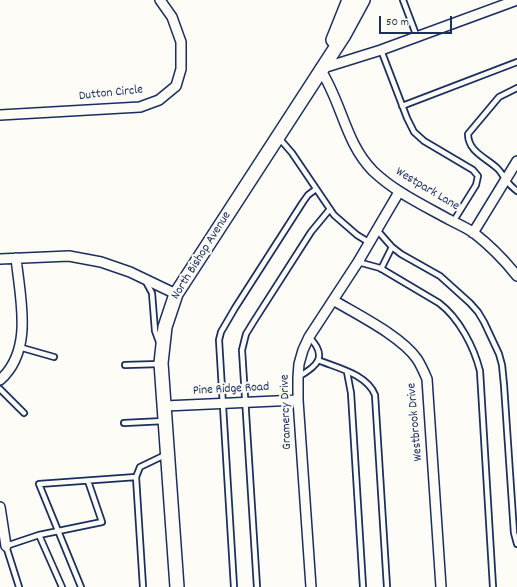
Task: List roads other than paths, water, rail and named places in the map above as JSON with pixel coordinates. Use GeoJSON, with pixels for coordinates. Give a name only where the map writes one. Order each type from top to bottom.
{"type":"FeatureCollection","features":[{"type":"Feature","properties":{"kind":"main road"},"geometry":{"type":"LineString","coordinates":[[320,69],[349,0]]}},
{"type":"Feature","properties":{"kind":"main road"},"geometry":{"type":"LineString","coordinates":[[320,69],[344,35],[363,0]]}},
{"type":"Feature","properties":{"kind":"main road","name":"North Bishop Avenue"},"geometry":{"type":"LineString","coordinates":[[177,587],[162,358],[165,327],[176,294],[278,137],[320,69]]}},
{"type":"Feature","properties":{"kind":"street","name":"Dutton Circle"},"geometry":{"type":"LineString","coordinates":[[0,115],[140,107],[159,100],[176,86],[181,68],[181,42],[172,17],[160,0]]}},
{"type":"Feature","properties":{"kind":"street"},"geometry":{"type":"LineString","coordinates":[[320,69],[381,50],[517,0]]}},
{"type":"Feature","properties":{"kind":"street","name":"Westpark Lane"},"geometry":{"type":"LineString","coordinates":[[320,69],[337,102],[355,148],[374,172],[399,192],[473,233],[517,276]]}},
{"type":"Feature","properties":{"kind":"street"},"geometry":{"type":"LineString","coordinates":[[473,233],[517,162]]}},
{"type":"Feature","properties":{"kind":"street","name":"Gramercy Drive"},"geometry":{"type":"LineString","coordinates":[[311,587],[298,400],[299,364],[309,337],[370,243],[399,192]]}},
{"type":"Feature","properties":{"kind":"street"},"geometry":{"type":"LineString","coordinates":[[0,259],[69,256],[101,262],[130,272],[176,294]]}},
{"type":"Feature","properties":{"kind":"street"},"geometry":{"type":"LineString","coordinates":[[0,380],[6,374],[19,352],[23,325],[16,258]]}},
{"type":"Feature","properties":{"kind":"street","name":"Westbrook Drive"},"geometry":{"type":"LineString","coordinates":[[333,300],[396,338],[417,359],[427,379],[441,587]]}},
{"type":"Feature","properties":{"kind":"street","name":"Pine Ridge Road"},"geometry":{"type":"LineString","coordinates":[[165,406],[298,400]]}},
{"type":"Feature","properties":{"kind":"street"},"geometry":{"type":"LineString","coordinates":[[0,507],[6,546]]}},
{"type":"Feature","properties":{"kind":"lane"},"geometry":{"type":"LineString","coordinates":[[403,0],[417,37]]}},
{"type":"Feature","properties":{"kind":"lane"},"geometry":{"type":"LineString","coordinates":[[381,50],[402,106],[414,132],[424,141],[473,170],[478,176],[476,185],[453,222]]}},
{"type":"Feature","properties":{"kind":"lane"},"geometry":{"type":"LineString","coordinates":[[402,106],[517,62]]}},
{"type":"Feature","properties":{"kind":"lane"},"geometry":{"type":"LineString","coordinates":[[517,88],[499,97],[468,134],[468,140],[471,146],[498,170],[517,191]]}},
{"type":"Feature","properties":{"kind":"lane"},"geometry":{"type":"LineString","coordinates":[[278,137],[292,153],[334,215],[370,243]]}},
{"type":"Feature","properties":{"kind":"lane"},"geometry":{"type":"LineString","coordinates":[[234,587],[223,403],[218,349],[219,340],[235,308],[303,202],[308,195],[316,189]]}},
{"type":"Feature","properties":{"kind":"lane"},"geometry":{"type":"LineString","coordinates":[[257,587],[242,358],[243,346],[246,334],[311,232],[330,209]]}},
{"type":"Feature","properties":{"kind":"lane"},"geometry":{"type":"LineString","coordinates":[[378,230],[382,237],[392,247],[401,254],[440,276],[470,303],[484,322],[499,354],[502,365],[504,385],[514,533],[517,544]]}},
{"type":"Feature","properties":{"kind":"lane"},"geometry":{"type":"LineString","coordinates":[[382,269],[392,247]]}},
{"type":"Feature","properties":{"kind":"lane"},"geometry":{"type":"LineString","coordinates":[[358,262],[382,269],[440,303],[453,317],[474,350],[480,371],[493,587]]}},
{"type":"Feature","properties":{"kind":"lane"},"geometry":{"type":"LineString","coordinates":[[125,365],[162,358],[155,331],[152,293],[144,279]]}},
{"type":"Feature","properties":{"kind":"lane"},"geometry":{"type":"LineString","coordinates":[[298,376],[314,366],[318,360],[319,350],[316,344],[309,337]]}},
{"type":"Feature","properties":{"kind":"lane"},"geometry":{"type":"LineString","coordinates":[[19,347],[54,357]]}},
{"type":"Feature","properties":{"kind":"lane"},"geometry":{"type":"LineString","coordinates":[[318,360],[362,379],[373,390],[375,395],[386,587]]}},
{"type":"Feature","properties":{"kind":"lane"},"geometry":{"type":"LineString","coordinates":[[347,372],[351,393],[363,587]]}},
{"type":"Feature","properties":{"kind":"lane"},"geometry":{"type":"LineString","coordinates":[[0,389],[24,413]]}},
{"type":"Feature","properties":{"kind":"lane"},"geometry":{"type":"LineString","coordinates":[[124,423],[166,421]]}},
{"type":"Feature","properties":{"kind":"lane"},"geometry":{"type":"LineString","coordinates":[[144,587],[136,477],[140,467],[168,454]]}},
{"type":"Feature","properties":{"kind":"lane"},"geometry":{"type":"LineString","coordinates":[[81,587],[39,484],[136,477]]}},
{"type":"Feature","properties":{"kind":"lane"},"geometry":{"type":"LineString","coordinates":[[19,587],[6,546],[39,535],[102,522],[88,481]]}},
{"type":"Feature","properties":{"kind":"lane"},"geometry":{"type":"LineString","coordinates":[[39,535],[62,587]]}}]}
